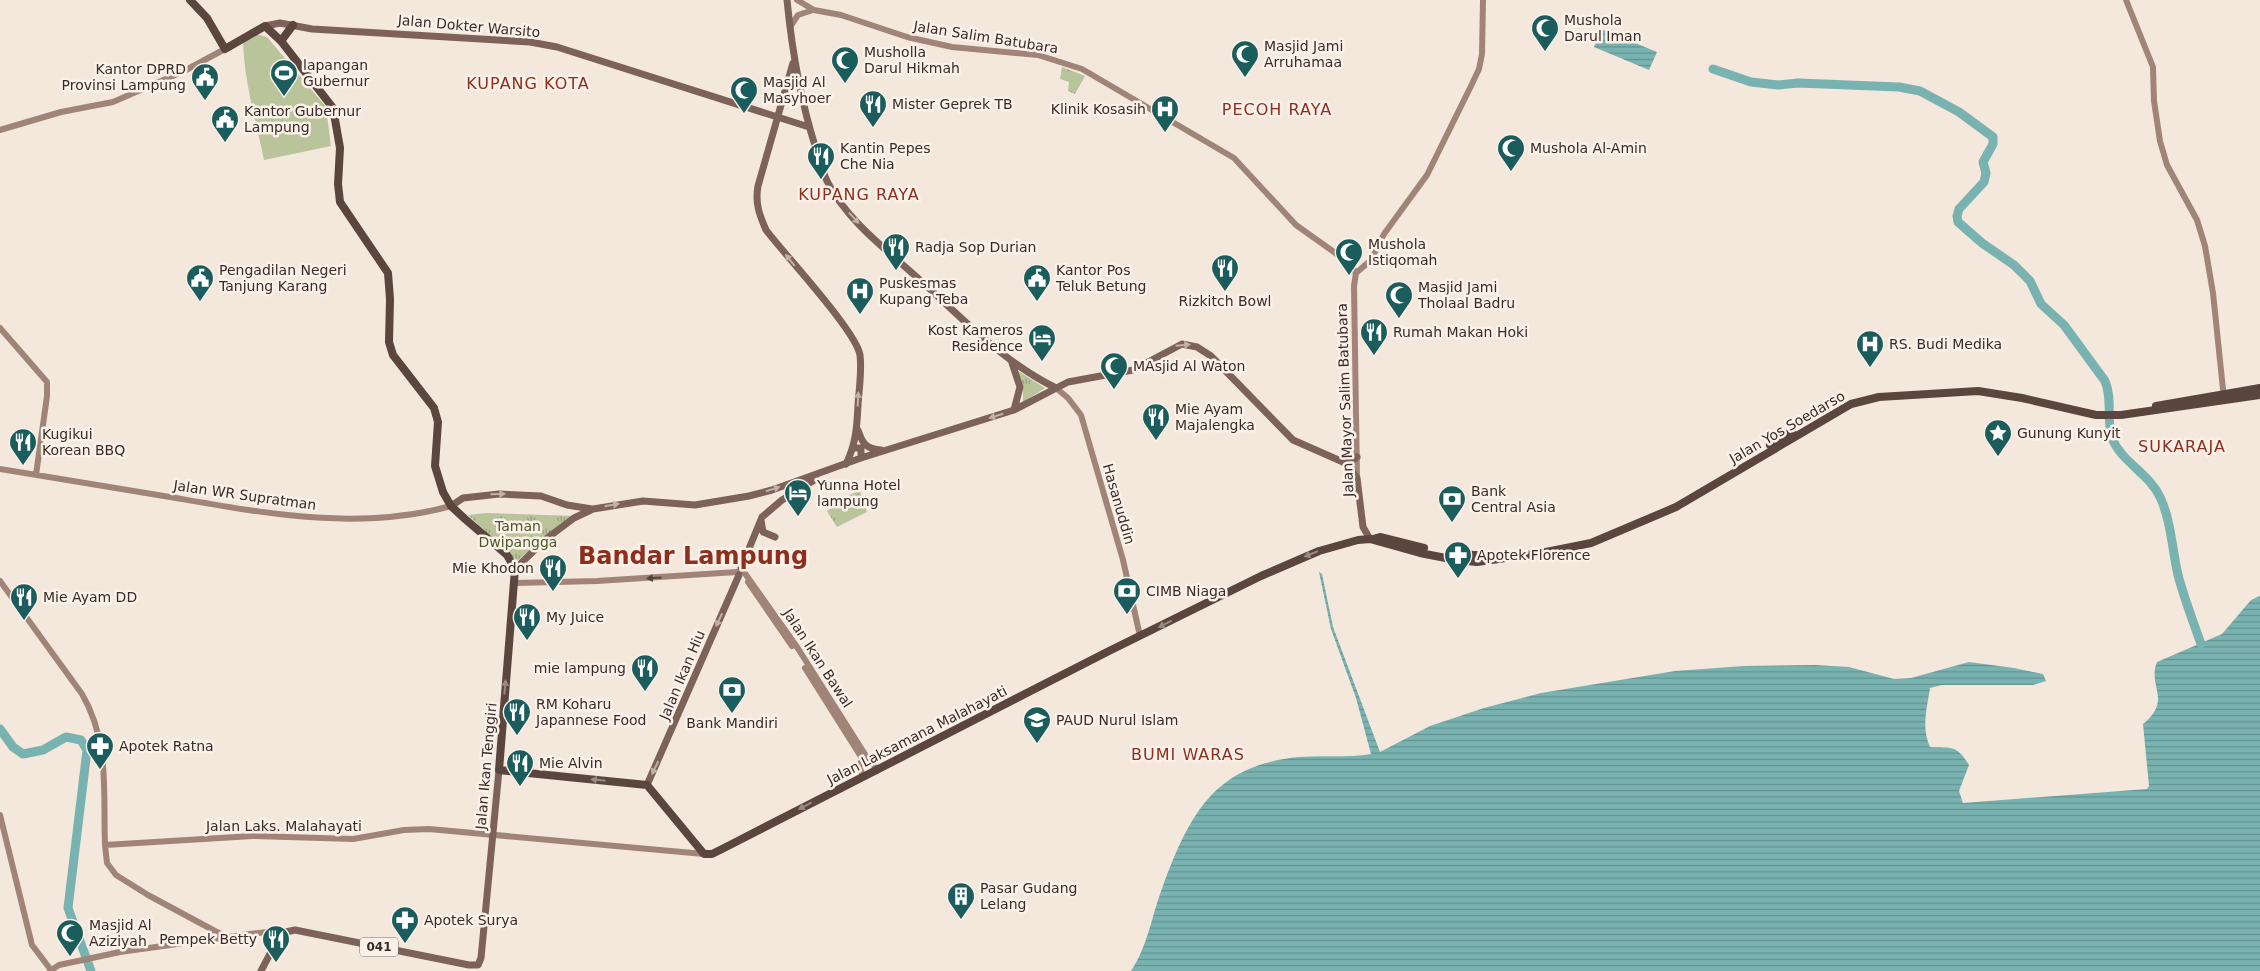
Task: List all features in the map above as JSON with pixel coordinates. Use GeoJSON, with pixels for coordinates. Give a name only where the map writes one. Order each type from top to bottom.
{"type":"FeatureCollection","features":[{"type":"Feature","properties":{"kind":"highway"},"geometry":{"type":"LineString","coordinates":[[190,0],[207,18],[225,49],[265,26],[281,41],[333,108],[340,148],[338,184],[340,202],[388,273],[390,298],[389,342],[393,355],[434,408],[438,422],[436,475],[452,506],[507,555],[515,568]]}},
{"type":"Feature","properties":{"kind":"highway"},"geometry":{"type":"LineString","coordinates":[[281,41],[293,25]]}},
{"type":"Feature","properties":{"kind":"highway","name":"Jalan Yos Soedarso"},"geometry":{"type":"LineString","coordinates":[[1358,540],[1380,537],[1456,555],[1477,557],[1548,548],[1582,540],[1636,520],[1673,503],[1849,399],[1879,392],[1955,386],[1992,390],[2104,413],[2121,413],[2224,398],[2260,395]]}},
{"type":"Feature","properties":{"kind":"highway","name":"Jalan Yos Soedarso"},"geometry":{"type":"LineString","coordinates":[[2224,398],[2260,388]]}},
{"type":"Feature","properties":{"kind":"highway","name":"Jalan Laksamana Malahayati"},"geometry":{"type":"LineString","coordinates":[[704,854],[712,854],[1140,636],[1305,556],[1358,540]]}},
{"type":"Feature","properties":{"kind":"highway","name":"Jalan Ikan Tenggiri"},"geometry":{"type":"LineString","coordinates":[[499,770],[515,568]]}},
{"type":"Feature","properties":{"kind":"highway"},"geometry":{"type":"LineString","coordinates":[[499,770],[647,785],[704,854]]}},
{"type":"Feature","properties":{"kind":"main road"},"geometry":{"type":"LineString","coordinates":[[787,0],[793,60],[809,127],[826,179],[843,206],[877,242],[1012,363],[1056,388]]}},
{"type":"Feature","properties":{"kind":"main road","name":"Jalan Dokter Warsito"},"geometry":{"type":"LineString","coordinates":[[265,26],[280,24],[312,28],[530,42],[580,53],[809,127]]}},
{"type":"Feature","properties":{"kind":"main road"},"geometry":{"type":"LineString","coordinates":[[793,60],[786,94],[758,186],[756,196],[758,212],[775,242],[845,328],[858,348],[860,362],[858,427],[854,448],[846,464]]}},
{"type":"Feature","properties":{"kind":"main road"},"geometry":{"type":"LineString","coordinates":[[786,94],[791,88],[800,88]]}},
{"type":"Feature","properties":{"kind":"main road"},"geometry":{"type":"LineString","coordinates":[[515,568],[546,539],[574,518],[593,509],[643,501],[690,505],[722,501],[772,490],[861,458],[1014,410],[1068,382],[1133,370],[1176,345],[1189,344],[1211,356],[1296,441],[1343,462],[1357,478]]}},
{"type":"Feature","properties":{"kind":"main road"},"geometry":{"type":"LineString","coordinates":[[1012,363],[1020,386],[1014,410]]}},
{"type":"Feature","properties":{"kind":"main road"},"geometry":{"type":"LineString","coordinates":[[858,427],[861,440],[867,447],[886,450]]}},
{"type":"Feature","properties":{"kind":"main road"},"geometry":{"type":"LineString","coordinates":[[854,448],[863,450],[861,458]]}},
{"type":"Feature","properties":{"kind":"main road"},"geometry":{"type":"LineString","coordinates":[[1343,462],[1352,461],[1357,457]]}},
{"type":"Feature","properties":{"kind":"main road"},"geometry":{"type":"LineString","coordinates":[[775,537],[763,532],[760,526],[762,517],[782,500],[829,471]]}},
{"type":"Feature","properties":{"kind":"main road","name":"Jalan Mayor Salim Batubara"},"geometry":{"type":"LineString","coordinates":[[1357,478],[1364,527],[1372,539]]}},
{"type":"Feature","properties":{"kind":"main road"},"geometry":{"type":"LineString","coordinates":[[452,506],[463,498],[499,494],[541,496],[567,505],[593,509]]}},
{"type":"Feature","properties":{"kind":"main road","name":"Jalan Ikan Hiu"},"geometry":{"type":"LineString","coordinates":[[647,785],[741,572],[762,517]]}},
{"type":"Feature","properties":{"kind":"main road"},"geometry":{"type":"LineString","coordinates":[[1358,540],[1364,527]]}},
{"type":"Feature","properties":{"kind":"main road","name":"Jalan Ikan Tenggiri"},"geometry":{"type":"LineString","coordinates":[[281,933],[300,930],[469,965],[478,965],[481,958],[499,770]]}},
{"type":"Feature","properties":{"kind":"main road"},"geometry":{"type":"LineString","coordinates":[[260,971],[281,933]]}},
{"type":"Feature","properties":{"kind":"street"},"geometry":{"type":"LineString","coordinates":[[797,0],[814,10]]}},
{"type":"Feature","properties":{"kind":"street"},"geometry":{"type":"LineString","coordinates":[[1356,273],[1371,260],[1384,234],[1428,174],[1479,69],[1482,54],[1484,0]]}},
{"type":"Feature","properties":{"kind":"street"},"geometry":{"type":"LineString","coordinates":[[2126,0],[2153,67],[2154,102],[2164,157],[2179,190],[2197,220],[2205,246],[2213,293],[2224,398]]}},
{"type":"Feature","properties":{"kind":"street"},"geometry":{"type":"LineString","coordinates":[[790,28],[798,16],[814,10]]}},
{"type":"Feature","properties":{"kind":"street","name":"Jalan Salim Batubara"},"geometry":{"type":"LineString","coordinates":[[814,10],[841,16],[927,42],[952,47],[1038,55],[1082,69],[1234,158],[1296,224],[1348,262],[1356,273]]}},
{"type":"Feature","properties":{"kind":"street"},"geometry":{"type":"LineString","coordinates":[[0,130],[60,112],[113,102],[184,71],[225,49]]}},
{"type":"Feature","properties":{"kind":"street","name":"Jalan Mayor Salim Batubara"},"geometry":{"type":"LineString","coordinates":[[1356,273],[1354,290],[1357,478]]}},
{"type":"Feature","properties":{"kind":"street"},"geometry":{"type":"LineString","coordinates":[[0,328],[47,382],[48,396],[36,475]]}},
{"type":"Feature","properties":{"kind":"street","name":"Hasanuddin"},"geometry":{"type":"LineString","coordinates":[[1056,388],[1068,398],[1080,415],[1122,560],[1140,636]]}},
{"type":"Feature","properties":{"kind":"street","name":"Jalan WR Supratman"},"geometry":{"type":"LineString","coordinates":[[0,469],[218,505],[322,519],[364,519],[415,513],[452,506]]}},
{"type":"Feature","properties":{"kind":"street"},"geometry":{"type":"LineString","coordinates":[[515,583],[741,572]]}},
{"type":"Feature","properties":{"kind":"street","name":"Jalan Ikan Bawal"},"geometry":{"type":"LineString","coordinates":[[741,572],[797,647],[866,759],[877,771]]}},
{"type":"Feature","properties":{"kind":"street"},"geometry":{"type":"LineString","coordinates":[[0,581],[77,686],[94,713],[102,752],[107,863],[116,875],[148,895],[226,937]]}},
{"type":"Feature","properties":{"kind":"street","name":"Jalan Ikan Bawal"},"geometry":{"type":"LineString","coordinates":[[864,777],[859,767],[866,759]]}},
{"type":"Feature","properties":{"kind":"street"},"geometry":{"type":"LineString","coordinates":[[0,815],[30,939],[34,950],[50,970],[58,965],[96,957],[226,937],[276,931],[281,933]]}},
{"type":"Feature","properties":{"kind":"street","name":"Jalan Laks. Malahayati"},"geometry":{"type":"LineString","coordinates":[[105,845],[253,836],[354,839],[414,829],[704,854]]}},
{"type":"Feature","properties":{"kind":"green space","name":"lapangan Gubernur"},"geometry":{"type":"Polygon","coordinates":[[[256,34],[267,37],[326,107],[331,146],[264,160],[248,86],[243,41],[256,34]]]}},
{"type":"Feature","properties":{"kind":"green space"},"geometry":{"type":"Polygon","coordinates":[[[1062,67],[1085,76],[1075,94],[1068,91],[1069,82],[1060,79],[1062,67]]]}},
{"type":"Feature","properties":{"kind":"green space"},"geometry":{"type":"Polygon","coordinates":[[[1018,371],[1045,388],[1023,402],[1023,385],[1018,371]]]}},
{"type":"Feature","properties":{"kind":"green space"},"geometry":{"type":"Polygon","coordinates":[[[859,489],[867,512],[837,527],[827,511],[859,489]]]}},
{"type":"Feature","properties":{"kind":"green space","name":"Taman Dwipangga"},"geometry":{"type":"Polygon","coordinates":[[[486,513],[575,516],[546,536],[517,561],[468,515],[486,513]]]}},
{"type":"Feature","properties":{"kind":"water"},"geometry":{"type":"Polygon","coordinates":[[[1601,29],[1657,52],[1649,70],[1594,47],[1601,29]]]}},
{"type":"Feature","properties":{"kind":"water"},"geometry":{"type":"Polygon","coordinates":[[[1319,572],[1322,574],[1333,627],[1380,752],[1430,726],[1484,708],[1541,693],[1675,671],[1744,666],[1815,665],[1849,667],[1894,679],[1911,678],[1969,662],[2043,674],[2046,681],[2033,685],[1942,685],[1930,688],[1925,718],[1927,740],[1930,747],[1949,748],[1957,751],[1969,765],[1959,791],[1963,803],[2147,789],[2149,786],[2143,724],[2152,715],[2158,700],[2155,678],[2157,662],[2222,634],[2251,600],[2260,596],[2260,971],[1131,971],[1146,941],[1159,897],[1184,836],[1196,815],[1210,797],[1226,782],[1246,770],[1270,762],[1299,757],[1371,754],[1356,698],[1331,629],[1319,572]]]}},
{"type":"Feature","properties":{"kind":"waterway"},"geometry":{"type":"LineString","coordinates":[[1713,69],[1751,82],[1778,85],[1798,83],[1899,87],[1920,91],[1959,112],[1993,137],[1993,144],[1983,162],[1986,173],[1984,182],[1959,209],[1958,222],[1982,243],[2014,265],[2030,281],[2041,304],[2064,325],[2105,381],[2109,395],[2110,431],[2112,438],[2122,454],[2149,481],[2164,506],[2180,584],[2201,644]]}},
{"type":"Feature","properties":{"kind":"waterway"},"geometry":{"type":"LineString","coordinates":[[0,729],[13,747],[23,754],[43,750],[66,737],[81,740],[87,750],[68,908],[91,971]]}},
{"type":"Feature","properties":{"kind":"place","name":"Mushola Darul Iman"},"geometry":{"type":"Point","coordinates":[1545,52]}},
{"type":"Feature","properties":{"kind":"place","name":"Masjid Jami Arruhamaa"},"geometry":{"type":"Point","coordinates":[1245,78]}},
{"type":"Feature","properties":{"kind":"place","name":"Musholla Darul Hikmah"},"geometry":{"type":"Point","coordinates":[845,84]}},
{"type":"Feature","properties":{"kind":"place","name":"lapangan Gubernur"},"geometry":{"type":"Point","coordinates":[284,97]}},
{"type":"Feature","properties":{"kind":"place","name":"Kantor DPRD Provinsi Lampung"},"geometry":{"type":"Point","coordinates":[205,101]}},
{"type":"Feature","properties":{"kind":"place","name":"Masjid Al Masyhoer"},"geometry":{"type":"Point","coordinates":[744,114]}},
{"type":"Feature","properties":{"kind":"place","name":"Mister Geprek TB"},"geometry":{"type":"Point","coordinates":[873,128]}},
{"type":"Feature","properties":{"kind":"place","name":"Klinik Kosasih"},"geometry":{"type":"Point","coordinates":[1165,133]}},
{"type":"Feature","properties":{"kind":"place","name":"Kantor Gubernur Lampung"},"geometry":{"type":"Point","coordinates":[225,143]}},
{"type":"Feature","properties":{"kind":"place","name":"Mushola Al-Amin"},"geometry":{"type":"Point","coordinates":[1511,172]}},
{"type":"Feature","properties":{"kind":"place","name":"Kantin Pepes Che Nia"},"geometry":{"type":"Point","coordinates":[821,180]}},
{"type":"Feature","properties":{"kind":"place","name":"Radja Sop Durian"},"geometry":{"type":"Point","coordinates":[896,271]}},
{"type":"Feature","properties":{"kind":"place","name":"Mushola Istiqomah"},"geometry":{"type":"Point","coordinates":[1349,276]}},
{"type":"Feature","properties":{"kind":"place","name":"Rizkitch Bowl"},"geometry":{"type":"Point","coordinates":[1225,292]}},
{"type":"Feature","properties":{"kind":"place","name":"Pengadilan Negeri Tanjung Karang"},"geometry":{"type":"Point","coordinates":[200,302]}},
{"type":"Feature","properties":{"kind":"place","name":"Kantor Pos Teluk Betung"},"geometry":{"type":"Point","coordinates":[1037,302]}},
{"type":"Feature","properties":{"kind":"place","name":"Puskesmas Kupang Teba"},"geometry":{"type":"Point","coordinates":[860,315]}},
{"type":"Feature","properties":{"kind":"place","name":"Masjid Jami Tholaal Badru"},"geometry":{"type":"Point","coordinates":[1399,319]}},
{"type":"Feature","properties":{"kind":"place","name":"Rumah Makan Hoki"},"geometry":{"type":"Point","coordinates":[1374,356]}},
{"type":"Feature","properties":{"kind":"place","name":"Kost Kameros Residence"},"geometry":{"type":"Point","coordinates":[1042,362]}},
{"type":"Feature","properties":{"kind":"place","name":"RS. Budi Medika"},"geometry":{"type":"Point","coordinates":[1870,368]}},
{"type":"Feature","properties":{"kind":"place","name":"MAsjid Al Waton"},"geometry":{"type":"Point","coordinates":[1114,390]}},
{"type":"Feature","properties":{"kind":"place","name":"Mie Ayam Majalengka"},"geometry":{"type":"Point","coordinates":[1156,441]}},
{"type":"Feature","properties":{"kind":"place","name":"Gunung Kunyit"},"geometry":{"type":"Point","coordinates":[1998,457]}},
{"type":"Feature","properties":{"kind":"place","name":"Kugikui Korean BBQ"},"geometry":{"type":"Point","coordinates":[23,466]}},
{"type":"Feature","properties":{"kind":"place","name":"Yunna Hotel lampung"},"geometry":{"type":"Point","coordinates":[798,517]}},
{"type":"Feature","properties":{"kind":"place","name":"Bank Central Asia"},"geometry":{"type":"Point","coordinates":[1452,523]}},
{"type":"Feature","properties":{"kind":"place","name":"Apotek Florence"},"geometry":{"type":"Point","coordinates":[1458,579]}},
{"type":"Feature","properties":{"kind":"place","name":"Mie Khodon"},"geometry":{"type":"Point","coordinates":[553,592]}},
{"type":"Feature","properties":{"kind":"place","name":"CIMB Niaga"},"geometry":{"type":"Point","coordinates":[1127,615]}},
{"type":"Feature","properties":{"kind":"place","name":"Mie Ayam DD"},"geometry":{"type":"Point","coordinates":[24,621]}},
{"type":"Feature","properties":{"kind":"place","name":"My Juice"},"geometry":{"type":"Point","coordinates":[527,641]}},
{"type":"Feature","properties":{"kind":"place","name":"mie lampung"},"geometry":{"type":"Point","coordinates":[645,692]}},
{"type":"Feature","properties":{"kind":"place","name":"Bank Mandiri"},"geometry":{"type":"Point","coordinates":[732,714]}},
{"type":"Feature","properties":{"kind":"place","name":"RM Koharu Japannese Food"},"geometry":{"type":"Point","coordinates":[517,736]}},
{"type":"Feature","properties":{"kind":"place","name":"PAUD Nurul Islam"},"geometry":{"type":"Point","coordinates":[1037,744]}},
{"type":"Feature","properties":{"kind":"place","name":"Apotek Ratna"},"geometry":{"type":"Point","coordinates":[100,770]}},
{"type":"Feature","properties":{"kind":"place","name":"Mie Alvin"},"geometry":{"type":"Point","coordinates":[520,787]}},
{"type":"Feature","properties":{"kind":"place","name":"Pasar Gudang Lelang"},"geometry":{"type":"Point","coordinates":[961,920]}},
{"type":"Feature","properties":{"kind":"place","name":"Apotek Surya"},"geometry":{"type":"Point","coordinates":[405,944]}},
{"type":"Feature","properties":{"kind":"place","name":"Masjid Al Aziziyah"},"geometry":{"type":"Point","coordinates":[70,957]}},
{"type":"Feature","properties":{"kind":"place","name":"Pempek Betty"},"geometry":{"type":"Point","coordinates":[276,963]}},
{"type":"Feature","properties":{"kind":"district","name":"KUPANG KOTA"},"geometry":{"type":"Point","coordinates":[528,83]}},
{"type":"Feature","properties":{"kind":"district","name":"PECOH RAYA"},"geometry":{"type":"Point","coordinates":[1277,109]}},
{"type":"Feature","properties":{"kind":"district","name":"KUPANG RAYA"},"geometry":{"type":"Point","coordinates":[859,194]}},
{"type":"Feature","properties":{"kind":"district","name":"SUKARAJA"},"geometry":{"type":"Point","coordinates":[2182,446]}},
{"type":"Feature","properties":{"kind":"district","name":"Bandar Lampung"},"geometry":{"type":"Point","coordinates":[693,556]}},
{"type":"Feature","properties":{"kind":"district","name":"BUMI WARAS"},"geometry":{"type":"Point","coordinates":[1188,754]}}]}
